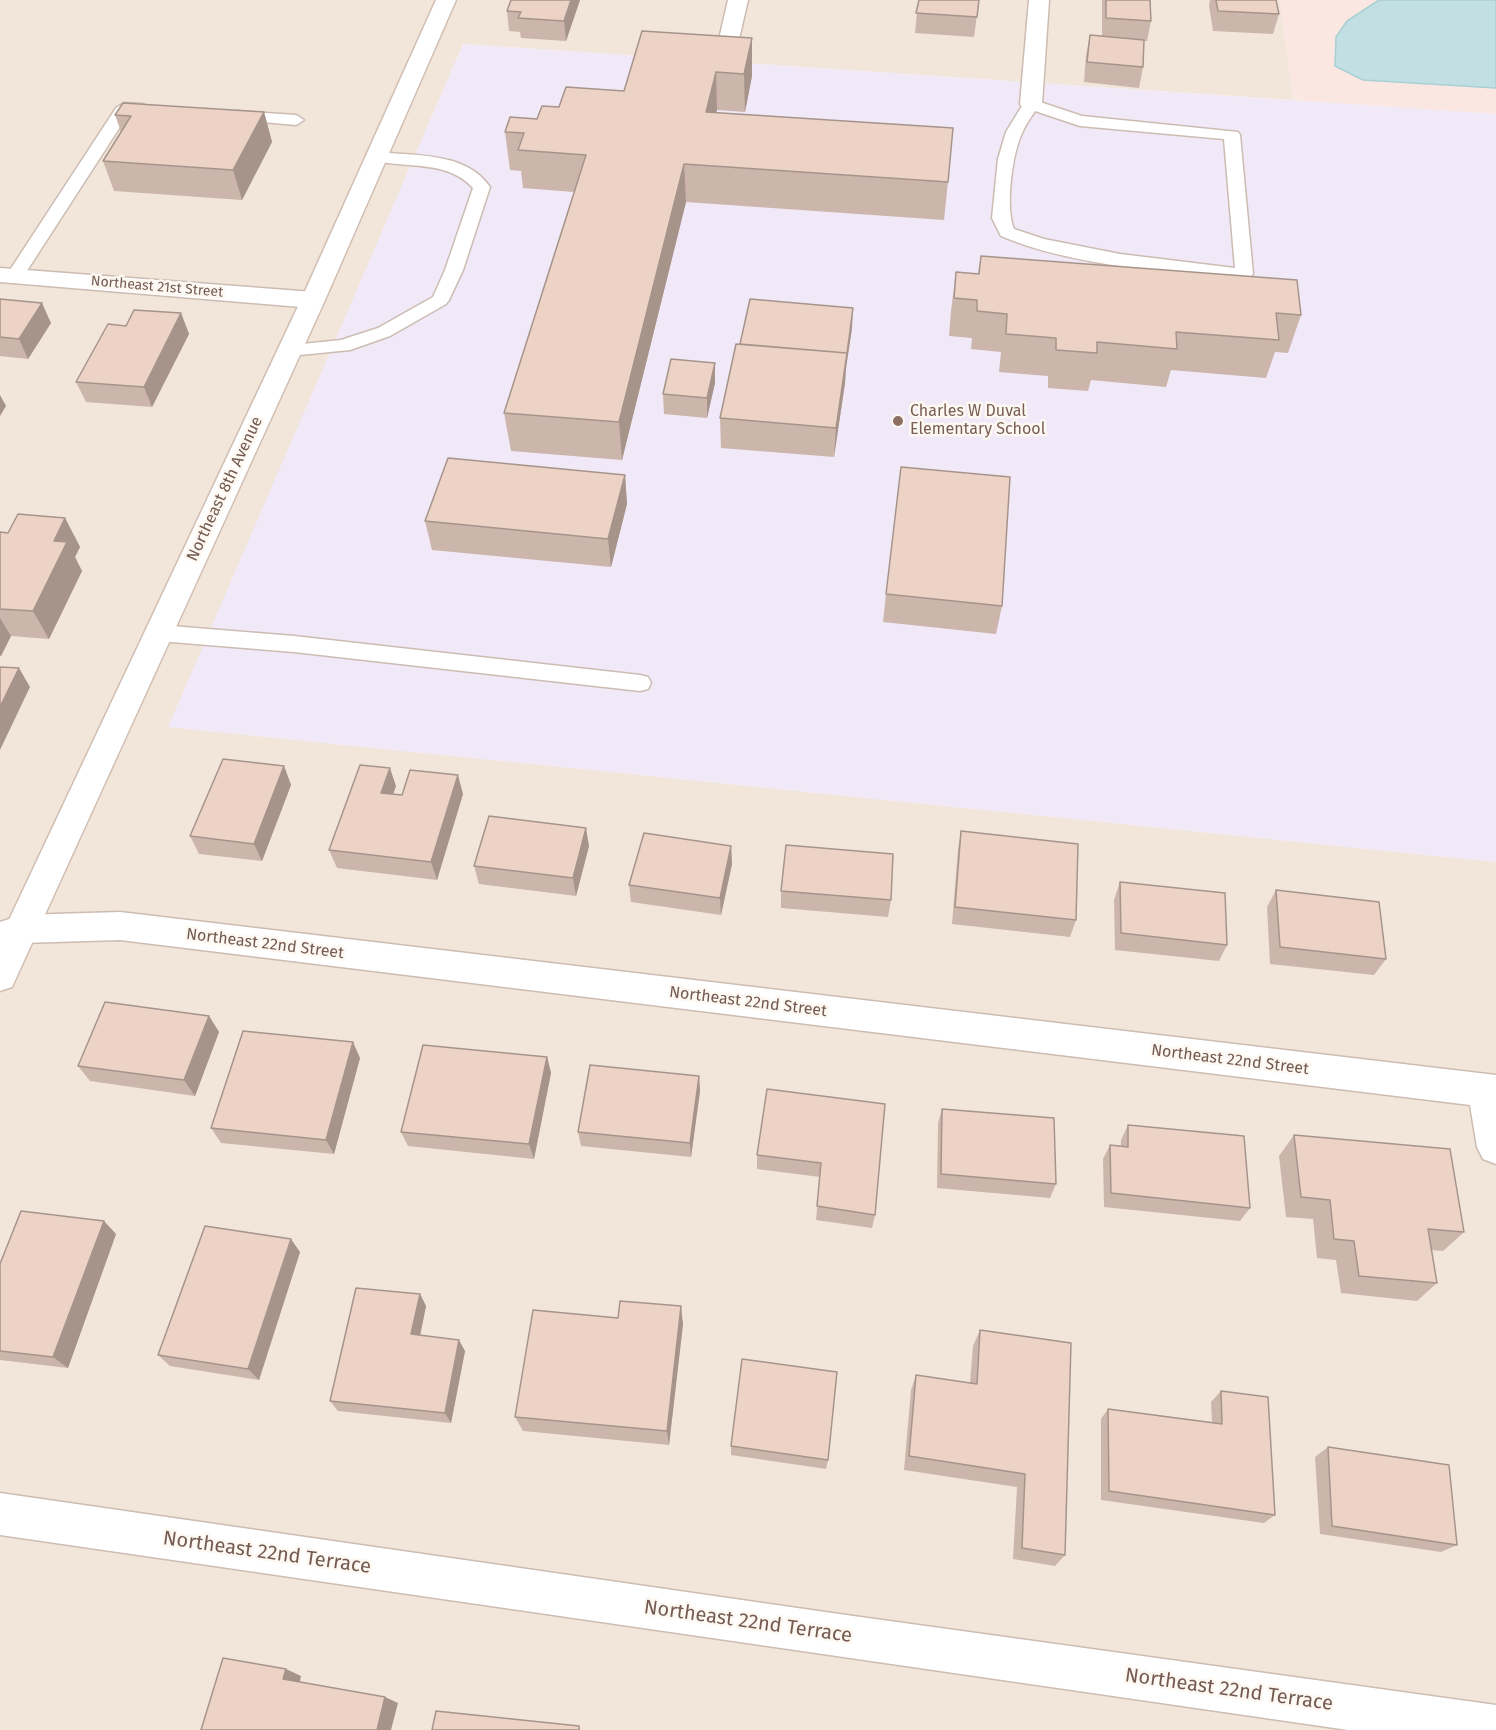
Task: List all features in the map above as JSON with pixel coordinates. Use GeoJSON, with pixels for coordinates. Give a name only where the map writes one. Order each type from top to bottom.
{"type":"FeatureCollection","features":[{"type":"Feature","properties":{"kind":"street","name":"Northeast 8th Avenue"},"geometry":{"type":"LineString","coordinates":[[0,976],[11,933],[159,633],[313,300],[446,0]]}},
{"type":"Feature","properties":{"kind":"street"},"geometry":{"type":"LineString","coordinates":[[728,48],[738,0]]}},
{"type":"Feature","properties":{"kind":"street"},"geometry":{"type":"LineString","coordinates":[[1031,104],[1039,0]]}},
{"type":"Feature","properties":{"kind":"street","name":"Northeast 21st Street"},"geometry":{"type":"LineString","coordinates":[[7,275],[313,300]]}},
{"type":"Feature","properties":{"kind":"street","name":"Northeast 22nd Street"},"geometry":{"type":"LineString","coordinates":[[11,933],[120,926],[1491,1091]]}},
{"type":"Feature","properties":{"kind":"street"},"geometry":{"type":"LineString","coordinates":[[1491,1091],[1496,1147]]}},
{"type":"Feature","properties":{"kind":"street","name":"Northeast 22nd Terrace"},"geometry":{"type":"LineString","coordinates":[[0,1514],[838,1636],[1496,1728]]}},
{"type":"Feature","properties":{"kind":"lane"},"geometry":{"type":"LineString","coordinates":[[1031,104],[1089,123],[1232,135],[1244,274],[1181,270],[1119,260],[1025,240],[1007,232],[1001,218],[1006,159],[1014,132],[1031,104]]}},
{"type":"Feature","properties":{"kind":"lane"},"geometry":{"type":"LineString","coordinates":[[7,275],[124,108],[159,110]]}},
{"type":"Feature","properties":{"kind":"lane"},"geometry":{"type":"LineString","coordinates":[[216,114],[296,120]]}},
{"type":"Feature","properties":{"kind":"lane"},"geometry":{"type":"LineString","coordinates":[[290,350],[342,346],[384,332],[440,300],[454,270],[482,187],[469,173],[441,163],[377,157]]}},
{"type":"Feature","properties":{"kind":"lane"},"geometry":{"type":"LineString","coordinates":[[159,633],[294,644],[640,683]]}},
{"type":"Feature","properties":{"kind":"shaded area"},"geometry":{"type":"Polygon","coordinates":[[[0,0],[1280,0],[1293,100],[463,44],[169,727],[1496,862],[1496,1730],[0,1730],[0,0]]]}},
{"type":"Feature","properties":{"kind":"shaded area"},"geometry":{"type":"Polygon","coordinates":[[[1280,0],[1496,0],[1496,114],[1293,100],[1280,0]]]}},
{"type":"Feature","properties":{"kind":"shaded area","name":"Charles W Duval Elementary School"},"geometry":{"type":"Polygon","coordinates":[[[463,44],[1496,114],[1496,862],[168,727],[463,44]]]}},
{"type":"Feature","properties":{"kind":"water"},"geometry":{"type":"Polygon","coordinates":[[[1379,0],[1496,0],[1496,88],[1363,80],[1335,66],[1336,37],[1347,21],[1379,0]]]}},
{"type":"Feature","properties":{"kind":"building"},"geometry":{"type":"Polygon","coordinates":[[[511,0],[571,0],[564,21],[518,18],[521,12],[507,11],[511,0]]]}},
{"type":"Feature","properties":{"kind":"building"},"geometry":{"type":"Polygon","coordinates":[[[919,0],[979,0],[977,17],[916,13],[919,0]]]}},
{"type":"Feature","properties":{"kind":"building"},"geometry":{"type":"Polygon","coordinates":[[[1106,0],[1150,0],[1151,21],[1106,18],[1106,0]]]}},
{"type":"Feature","properties":{"kind":"building"},"geometry":{"type":"Polygon","coordinates":[[[1216,0],[1276,0],[1279,14],[1218,11],[1216,0]]]}},
{"type":"Feature","properties":{"kind":"building"},"geometry":{"type":"Polygon","coordinates":[[[642,31],[752,38],[744,74],[716,72],[706,112],[953,128],[948,182],[684,164],[619,422],[504,413],[586,155],[518,150],[524,133],[505,132],[510,117],[537,119],[542,106],[559,107],[566,87],[624,91],[642,31]]]}},
{"type":"Feature","properties":{"kind":"building"},"geometry":{"type":"Polygon","coordinates":[[[1090,35],[1144,40],[1143,67],[1087,62],[1090,35]]]}},
{"type":"Feature","properties":{"kind":"building"},"geometry":{"type":"Polygon","coordinates":[[[123,103],[264,112],[233,170],[103,161],[131,116],[115,115],[123,103]]]}},
{"type":"Feature","properties":{"kind":"building"},"geometry":{"type":"Polygon","coordinates":[[[981,256],[1297,280],[1301,315],[1276,313],[1279,340],[1176,332],[1177,349],[1097,342],[1097,353],[1056,350],[1056,338],[1006,334],[1007,314],[977,311],[977,300],[954,298],[956,272],[979,274],[981,256]]]}},
{"type":"Feature","properties":{"kind":"building"},"geometry":{"type":"Polygon","coordinates":[[[0,299],[42,303],[19,339],[0,337],[0,299]]]}},
{"type":"Feature","properties":{"kind":"building"},"geometry":{"type":"Polygon","coordinates":[[[750,299],[853,308],[847,353],[740,344],[750,299]]]}},
{"type":"Feature","properties":{"kind":"building"},"geometry":{"type":"Polygon","coordinates":[[[134,310],[181,313],[144,387],[76,382],[108,324],[126,326],[134,310]]]}},
{"type":"Feature","properties":{"kind":"building"},"geometry":{"type":"Polygon","coordinates":[[[736,344],[847,353],[836,428],[720,418],[736,344]]]}},
{"type":"Feature","properties":{"kind":"building"},"geometry":{"type":"Polygon","coordinates":[[[671,359],[715,363],[707,398],[663,394],[671,359]]]}},
{"type":"Feature","properties":{"kind":"building"},"geometry":{"type":"Polygon","coordinates":[[[448,458],[625,475],[608,539],[425,521],[448,458]]]}},
{"type":"Feature","properties":{"kind":"building"},"geometry":{"type":"Polygon","coordinates":[[[901,467],[1010,477],[1002,606],[886,594],[901,467]]]}},
{"type":"Feature","properties":{"kind":"building"},"geometry":{"type":"Polygon","coordinates":[[[18,514],[65,518],[54,541],[67,542],[33,611],[0,609],[0,532],[8,533],[18,514]]]}},
{"type":"Feature","properties":{"kind":"building"},"geometry":{"type":"Polygon","coordinates":[[[0,667],[19,668],[0,707],[0,667]]]}},
{"type":"Feature","properties":{"kind":"building"},"geometry":{"type":"Polygon","coordinates":[[[223,759],[284,766],[254,844],[190,836],[223,759]]]}},
{"type":"Feature","properties":{"kind":"building"},"geometry":{"type":"Polygon","coordinates":[[[360,765],[390,768],[381,793],[402,795],[410,770],[458,775],[431,862],[329,850],[360,765]]]}},
{"type":"Feature","properties":{"kind":"building"},"geometry":{"type":"Polygon","coordinates":[[[489,816],[586,828],[573,878],[474,866],[489,816]]]}},
{"type":"Feature","properties":{"kind":"building"},"geometry":{"type":"Polygon","coordinates":[[[961,831],[1078,844],[1076,920],[955,907],[961,831]]]}},
{"type":"Feature","properties":{"kind":"building"},"geometry":{"type":"Polygon","coordinates":[[[644,833],[731,846],[720,898],[629,885],[644,833]]]}},
{"type":"Feature","properties":{"kind":"building"},"geometry":{"type":"Polygon","coordinates":[[[786,845],[893,854],[891,900],[781,891],[786,845]]]}},
{"type":"Feature","properties":{"kind":"building"},"geometry":{"type":"Polygon","coordinates":[[[1120,882],[1225,893],[1227,945],[1121,933],[1120,882]]]}},
{"type":"Feature","properties":{"kind":"building"},"geometry":{"type":"Polygon","coordinates":[[[1276,890],[1379,902],[1386,959],[1280,947],[1276,890]]]}},
{"type":"Feature","properties":{"kind":"building"},"geometry":{"type":"Polygon","coordinates":[[[105,1002],[209,1016],[184,1080],[78,1066],[105,1002]]]}},
{"type":"Feature","properties":{"kind":"building"},"geometry":{"type":"Polygon","coordinates":[[[243,1031],[353,1042],[326,1140],[211,1128],[243,1031]]]}},
{"type":"Feature","properties":{"kind":"building"},"geometry":{"type":"Polygon","coordinates":[[[423,1045],[547,1057],[529,1144],[401,1132],[423,1045]]]}},
{"type":"Feature","properties":{"kind":"building"},"geometry":{"type":"Polygon","coordinates":[[[590,1065],[699,1076],[690,1143],[578,1132],[590,1065]]]}},
{"type":"Feature","properties":{"kind":"building"},"geometry":{"type":"Polygon","coordinates":[[[767,1089],[885,1104],[875,1215],[817,1206],[821,1163],[757,1155],[767,1089]]]}},
{"type":"Feature","properties":{"kind":"building"},"geometry":{"type":"Polygon","coordinates":[[[942,1109],[1054,1118],[1056,1184],[941,1174],[942,1109]]]}},
{"type":"Feature","properties":{"kind":"building"},"geometry":{"type":"Polygon","coordinates":[[[1128,1125],[1244,1136],[1250,1208],[1111,1193],[1110,1145],[1128,1147],[1128,1125]]]}},
{"type":"Feature","properties":{"kind":"building"},"geometry":{"type":"Polygon","coordinates":[[[1294,1135],[1450,1149],[1464,1232],[1428,1229],[1437,1283],[1359,1276],[1354,1241],[1334,1239],[1330,1200],[1301,1197],[1294,1135]]]}},
{"type":"Feature","properties":{"kind":"building"},"geometry":{"type":"Polygon","coordinates":[[[21,1211],[104,1221],[53,1357],[0,1351],[0,1264],[21,1211]]]}},
{"type":"Feature","properties":{"kind":"building"},"geometry":{"type":"Polygon","coordinates":[[[205,1226],[291,1239],[248,1369],[158,1355],[205,1226]]]}},
{"type":"Feature","properties":{"kind":"building"},"geometry":{"type":"Polygon","coordinates":[[[356,1288],[420,1294],[411,1334],[459,1340],[445,1413],[330,1401],[356,1288]]]}},
{"type":"Feature","properties":{"kind":"building"},"geometry":{"type":"Polygon","coordinates":[[[620,1301],[681,1306],[667,1431],[515,1417],[533,1310],[618,1318],[620,1301]]]}},
{"type":"Feature","properties":{"kind":"building"},"geometry":{"type":"Polygon","coordinates":[[[980,1330],[1071,1343],[1065,1555],[1022,1548],[1025,1474],[909,1456],[916,1375],[977,1384],[980,1330]]]}},
{"type":"Feature","properties":{"kind":"building"},"geometry":{"type":"Polygon","coordinates":[[[742,1359],[837,1372],[828,1460],[731,1446],[742,1359]]]}},
{"type":"Feature","properties":{"kind":"building"},"geometry":{"type":"Polygon","coordinates":[[[1221,1391],[1268,1397],[1275,1515],[1109,1491],[1108,1409],[1222,1424],[1221,1391]]]}},
{"type":"Feature","properties":{"kind":"building"},"geometry":{"type":"Polygon","coordinates":[[[1328,1447],[1449,1465],[1457,1545],[1332,1526],[1328,1447]]]}},
{"type":"Feature","properties":{"kind":"building"},"geometry":{"type":"Polygon","coordinates":[[[223,1658],[286,1669],[283,1679],[385,1697],[377,1730],[201,1730],[223,1658]]]}},
{"type":"Feature","properties":{"kind":"building"},"geometry":{"type":"Polygon","coordinates":[[[436,1711],[579,1726],[579,1730],[432,1730],[436,1711]]]}},
{"type":"Feature","properties":{"kind":"place","name":"Charles W Duval Elementary School"},"geometry":{"type":"Point","coordinates":[898,421]}}]}
